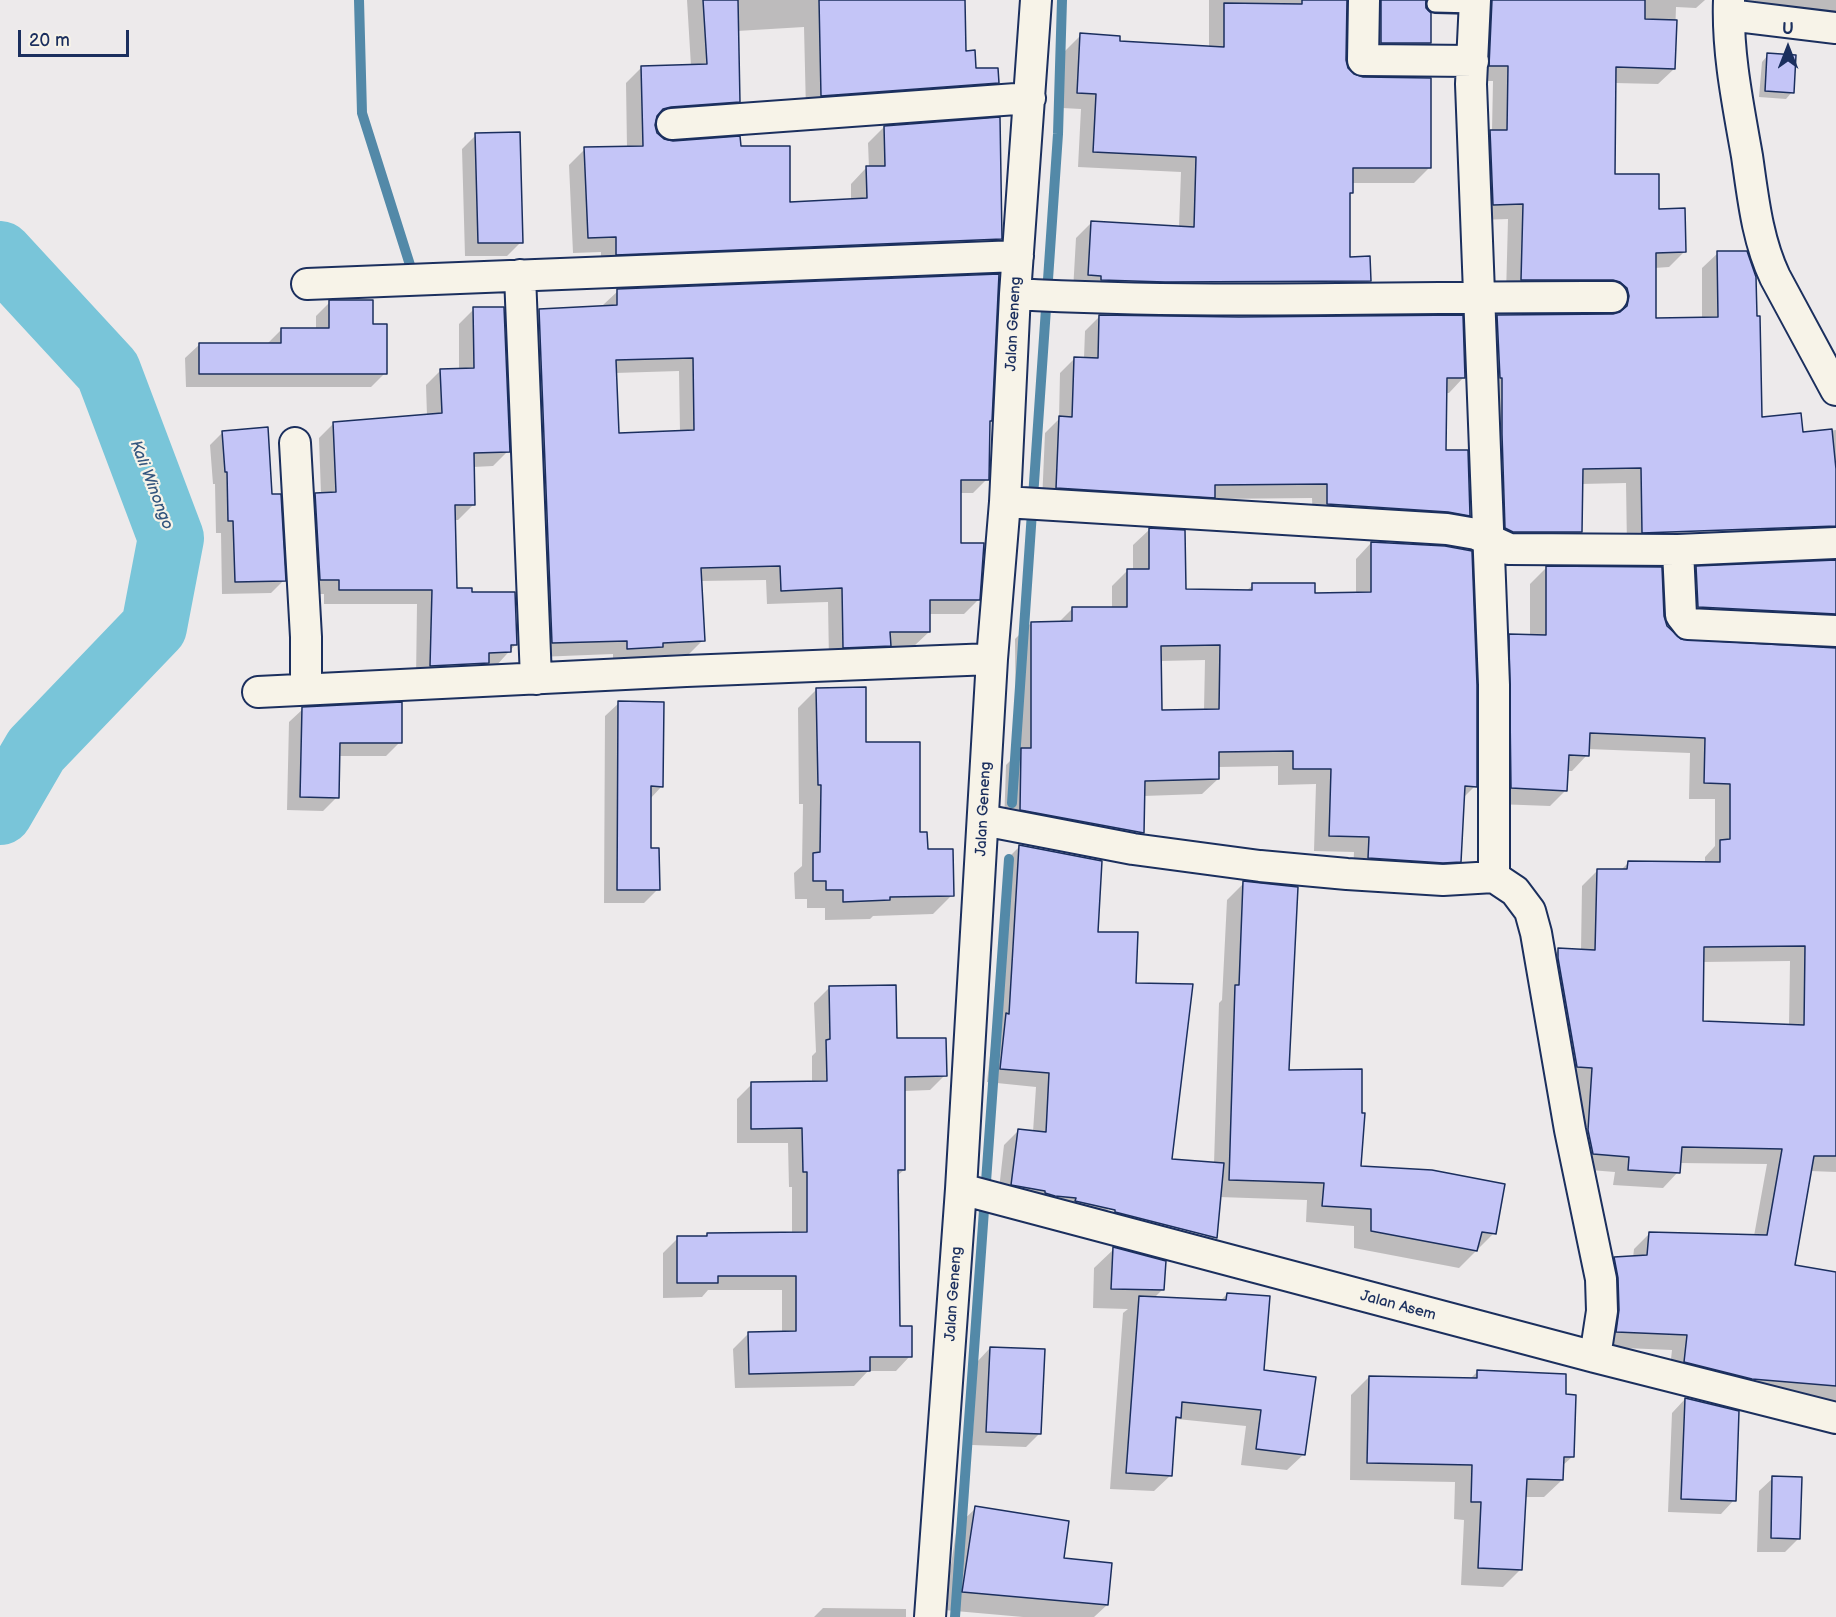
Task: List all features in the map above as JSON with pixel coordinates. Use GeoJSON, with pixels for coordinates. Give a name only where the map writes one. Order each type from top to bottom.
{"type":"FeatureCollection","features":[{"type":"Feature","properties":{"kind":"street","name":"Jalan Geneng"},"geometry":{"type":"LineString","coordinates":[[930,1617],[961,1189],[992,659],[1027,503],[1039,296],[1018,256],[1036,0]]}},
{"type":"Feature","properties":{"kind":"street"},"geometry":{"type":"LineString","coordinates":[[1364,0],[1362,72],[1473,61]]}},
{"type":"Feature","properties":{"kind":"street"},"geometry":{"type":"LineString","coordinates":[[1475,2],[1471,84],[1494,685],[1494,877]]}},
{"type":"Feature","properties":{"kind":"street"},"geometry":{"type":"LineString","coordinates":[[1836,28],[1729,8],[1741,120],[1760,235],[1767,260],[1836,390]]}},
{"type":"Feature","properties":{"kind":"street"},"geometry":{"type":"LineString","coordinates":[[672,124],[1030,98]]}},
{"type":"Feature","properties":{"kind":"street"},"geometry":{"type":"LineString","coordinates":[[307,284],[1018,256]]}},
{"type":"Feature","properties":{"kind":"street"},"geometry":{"type":"LineString","coordinates":[[520,275],[536,679]]}},
{"type":"Feature","properties":{"kind":"street"},"geometry":{"type":"LineString","coordinates":[[1039,296],[1246,300],[1480,296],[1612,297]]}},
{"type":"Feature","properties":{"kind":"street"},"geometry":{"type":"LineString","coordinates":[[295,443],[306,637],[306,689]]}},
{"type":"Feature","properties":{"kind":"street"},"geometry":{"type":"LineString","coordinates":[[1027,503],[1447,529],[1476,534],[1509,549],[1519,550],[1678,550],[1836,543]]}},
{"type":"Feature","properties":{"kind":"street"},"geometry":{"type":"LineString","coordinates":[[1678,550],[1681,615],[1688,624],[1836,631]]}},
{"type":"Feature","properties":{"kind":"street"},"geometry":{"type":"LineString","coordinates":[[258,692],[992,659]]}},
{"type":"Feature","properties":{"kind":"street"},"geometry":{"type":"LineString","coordinates":[[983,820],[1133,849],[1260,866],[1443,880],[1494,877],[1515,891],[1530,911],[1542,958],[1570,1130],[1601,1279],[1602,1311],[1595,1357]]}},
{"type":"Feature","properties":{"kind":"street","name":"Jalan Asem"},"geometry":{"type":"LineString","coordinates":[[961,1189],[1595,1357],[1836,1418]]}},
{"type":"Feature","properties":{"kind":"lane"},"geometry":{"type":"LineString","coordinates":[[1435,4],[1475,2]]}},
{"type":"Feature","properties":{"kind":"building"},"geometry":{"type":"Polygon","coordinates":[[[703,0],[738,0],[740,102],[663,109],[657,116],[655,125],[657,133],[664,139],[673,141],[740,136],[741,146],[790,146],[790,202],[867,198],[866,166],[885,166],[884,126],[1000,117],[1002,239],[616,255],[616,237],[588,238],[584,147],[643,146],[641,66],[707,64],[703,0]]]}},
{"type":"Feature","properties":{"kind":"building"},"geometry":{"type":"Polygon","coordinates":[[[819,0],[965,0],[966,51],[975,50],[976,68],[998,68],[999,83],[821,96],[819,0]]]}},
{"type":"Feature","properties":{"kind":"building"},"geometry":{"type":"Polygon","coordinates":[[[1302,0],[1347,0],[1346,60],[1348,68],[1354,74],[1363,77],[1431,78],[1431,168],[1353,168],[1353,193],[1350,193],[1350,257],[1370,256],[1371,281],[1165,282],[1101,280],[1101,276],[1088,275],[1091,221],[1194,227],[1196,157],[1093,152],[1096,94],[1077,93],[1080,33],[1120,36],[1120,41],[1224,47],[1224,3],[1302,4],[1302,0]]]}},
{"type":"Feature","properties":{"kind":"building"},"geometry":{"type":"Polygon","coordinates":[[[1381,0],[1426,0],[1426,8],[1431,13],[1431,43],[1381,43],[1381,0]]]}},
{"type":"Feature","properties":{"kind":"building"},"geometry":{"type":"Polygon","coordinates":[[[1492,0],[1645,0],[1645,19],[1677,20],[1675,69],[1616,67],[1615,174],[1659,174],[1659,209],[1685,208],[1686,252],[1656,253],[1656,318],[1718,317],[1717,251],[1747,251],[1756,277],[1757,316],[1760,316],[1762,417],[1801,413],[1803,432],[1832,429],[1836,469],[1836,526],[1642,533],[1641,468],[1583,469],[1582,532],[1513,532],[1505,528],[1502,378],[1500,378],[1497,315],[1613,314],[1627,306],[1629,296],[1627,288],[1613,280],[1521,280],[1523,204],[1493,205],[1490,130],[1507,130],[1508,66],[1489,66],[1492,0]]]}},
{"type":"Feature","properties":{"kind":"building"},"geometry":{"type":"Polygon","coordinates":[[[1767,53],[1796,55],[1794,93],[1765,91],[1767,53]]]}},
{"type":"Feature","properties":{"kind":"building"},"geometry":{"type":"Polygon","coordinates":[[[520,132],[523,243],[478,243],[475,133],[520,132]]]}},
{"type":"Feature","properties":{"kind":"building"},"geometry":{"type":"Polygon","coordinates":[[[999,274],[992,421],[990,421],[989,480],[961,480],[961,543],[984,543],[980,600],[930,600],[930,632],[890,632],[891,646],[843,648],[842,588],[781,591],[780,566],[701,568],[705,641],[663,643],[663,647],[627,649],[627,641],[552,643],[539,309],[617,305],[617,289],[999,274]],[[693,358],[616,360],[619,433],[694,430],[693,358]]]}},
{"type":"Feature","properties":{"kind":"building"},"geometry":{"type":"Polygon","coordinates":[[[329,300],[373,300],[373,324],[387,324],[387,374],[199,374],[199,343],[281,343],[281,328],[329,328],[329,300]]]}},
{"type":"Feature","properties":{"kind":"building"},"geometry":{"type":"Polygon","coordinates":[[[473,307],[504,307],[510,452],[474,453],[475,505],[455,505],[457,588],[472,588],[472,592],[515,592],[517,645],[511,645],[511,652],[489,653],[489,663],[430,666],[432,590],[339,590],[339,580],[320,580],[315,493],[336,492],[333,422],[442,413],[440,369],[474,368],[473,307]]]}},
{"type":"Feature","properties":{"kind":"building"},"geometry":{"type":"Polygon","coordinates":[[[1099,315],[1239,317],[1463,315],[1465,378],[1447,378],[1446,450],[1468,450],[1470,516],[1448,512],[1327,504],[1327,484],[1215,485],[1215,498],[1056,488],[1059,416],[1072,417],[1074,357],[1098,358],[1099,315]]]}},
{"type":"Feature","properties":{"kind":"building"},"geometry":{"type":"Polygon","coordinates":[[[268,427],[272,494],[281,494],[286,581],[235,582],[233,521],[228,521],[227,472],[225,472],[222,431],[268,427]]]}},
{"type":"Feature","properties":{"kind":"building"},"geometry":{"type":"Polygon","coordinates":[[[1149,528],[1185,530],[1186,589],[1252,590],[1252,583],[1315,583],[1315,593],[1371,592],[1371,542],[1445,546],[1472,551],[1477,685],[1477,787],[1465,786],[1461,862],[1368,858],[1369,837],[1329,836],[1331,769],[1293,769],[1293,751],[1219,752],[1219,779],[1145,781],[1144,833],[1020,810],[1021,748],[1031,748],[1031,622],[1072,621],[1072,607],[1127,607],[1127,569],[1149,569],[1149,528]],[[1220,645],[1161,646],[1162,710],[1219,709],[1220,645]]]}},
{"type":"Feature","properties":{"kind":"building"},"geometry":{"type":"Polygon","coordinates":[[[1836,560],[1836,614],[1698,607],[1696,566],[1836,560]]]}},
{"type":"Feature","properties":{"kind":"building"},"geometry":{"type":"Polygon","coordinates":[[[1546,566],[1662,567],[1664,616],[1667,626],[1681,639],[1836,648],[1836,1156],[1814,1156],[1795,1265],[1836,1272],[1836,1386],[1752,1379],[1684,1362],[1687,1335],[1616,1332],[1619,1310],[1618,1278],[1614,1257],[1647,1255],[1649,1232],[1767,1235],[1782,1149],[1682,1147],[1680,1173],[1628,1170],[1629,1157],[1593,1154],[1588,1130],[1592,1068],[1577,1067],[1558,948],[1595,950],[1597,869],[1627,869],[1628,861],[1720,862],[1720,840],[1730,839],[1730,784],[1704,783],[1705,738],[1590,733],[1589,756],[1569,755],[1567,791],[1511,788],[1509,634],[1546,635],[1546,566]],[[1805,946],[1704,947],[1703,1021],[1804,1025],[1805,946]]]}},
{"type":"Feature","properties":{"kind":"building"},"geometry":{"type":"Polygon","coordinates":[[[866,687],[866,742],[920,742],[920,832],[927,832],[928,849],[953,849],[954,896],[890,897],[890,900],[843,902],[843,890],[826,890],[826,881],[813,881],[813,853],[820,852],[821,785],[818,785],[816,688],[866,687]]]}},
{"type":"Feature","properties":{"kind":"building"},"geometry":{"type":"Polygon","coordinates":[[[618,701],[664,702],[663,787],[651,786],[651,848],[659,848],[660,890],[617,890],[618,701]]]}},
{"type":"Feature","properties":{"kind":"building"},"geometry":{"type":"Polygon","coordinates":[[[402,702],[402,743],[340,743],[339,798],[300,797],[302,707],[402,702]]]}},
{"type":"Feature","properties":{"kind":"building"},"geometry":{"type":"Polygon","coordinates":[[[1019,845],[1102,861],[1098,932],[1138,932],[1136,983],[1193,984],[1172,1159],[1224,1163],[1217,1238],[1075,1201],[1076,1198],[1055,1196],[1045,1191],[1011,1185],[1018,1129],[1046,1132],[1049,1073],[1000,1069],[1006,1013],[1009,1014],[1019,845]]]}},
{"type":"Feature","properties":{"kind":"building"},"geometry":{"type":"Polygon","coordinates":[[[1243,881],[1298,887],[1289,1070],[1362,1069],[1362,1113],[1365,1113],[1361,1166],[1432,1170],[1505,1184],[1496,1234],[1482,1232],[1477,1251],[1371,1231],[1371,1209],[1322,1206],[1324,1183],[1229,1180],[1235,985],[1239,985],[1243,881]]]}},
{"type":"Feature","properties":{"kind":"building"},"geometry":{"type":"Polygon","coordinates":[[[896,985],[897,1038],[946,1038],[947,1076],[905,1077],[905,1170],[898,1170],[900,1326],[912,1326],[912,1357],[870,1357],[870,1371],[749,1374],[748,1332],[796,1331],[796,1276],[718,1276],[718,1283],[677,1283],[677,1236],[707,1236],[707,1233],[807,1232],[807,1172],[803,1172],[802,1128],[751,1129],[751,1082],[827,1081],[826,1040],[830,1039],[829,986],[896,985]]]}},
{"type":"Feature","properties":{"kind":"building"},"geometry":{"type":"Polygon","coordinates":[[[1113,1247],[1166,1261],[1164,1290],[1111,1289],[1113,1247]]]}},
{"type":"Feature","properties":{"kind":"building"},"geometry":{"type":"Polygon","coordinates":[[[1227,1293],[1270,1296],[1264,1370],[1316,1377],[1305,1455],[1256,1449],[1261,1410],[1182,1402],[1181,1418],[1176,1417],[1172,1476],[1126,1473],[1139,1296],[1226,1300],[1227,1293]]]}},
{"type":"Feature","properties":{"kind":"building"},"geometry":{"type":"Polygon","coordinates":[[[990,1347],[1045,1349],[1041,1434],[986,1432],[990,1347]]]}},
{"type":"Feature","properties":{"kind":"building"},"geometry":{"type":"Polygon","coordinates":[[[1477,1370],[1566,1374],[1566,1394],[1576,1395],[1574,1457],[1564,1457],[1563,1480],[1527,1479],[1522,1570],[1478,1568],[1481,1502],[1471,1502],[1472,1465],[1367,1463],[1369,1376],[1477,1378],[1477,1370]]]}},
{"type":"Feature","properties":{"kind":"building"},"geometry":{"type":"Polygon","coordinates":[[[1685,1398],[1739,1411],[1736,1501],[1681,1499],[1685,1398]]]}},
{"type":"Feature","properties":{"kind":"building"},"geometry":{"type":"Polygon","coordinates":[[[1772,1476],[1802,1477],[1800,1539],[1771,1538],[1772,1476]]]}},
{"type":"Feature","properties":{"kind":"building"},"geometry":{"type":"Polygon","coordinates":[[[975,1506],[1069,1521],[1064,1558],[1112,1563],[1108,1605],[962,1592],[975,1506]]]}},
{"type":"Feature","properties":{"kind":"waterway"},"geometry":{"type":"LineString","coordinates":[[359,0],[362,113],[410,265]]}},
{"type":"Feature","properties":{"kind":"waterway"},"geometry":{"type":"LineString","coordinates":[[1012,803],[1058,134],[1062,0]]}},
{"type":"Feature","properties":{"kind":"waterway","name":"Kali Winongo"},"geometry":{"type":"LineString","coordinates":[[0,254],[108,371],[171,538],[154,627],[36,750],[0,812]]}},
{"type":"Feature","properties":{"kind":"waterway"},"geometry":{"type":"LineString","coordinates":[[955,1617],[1009,859]]}}]}
